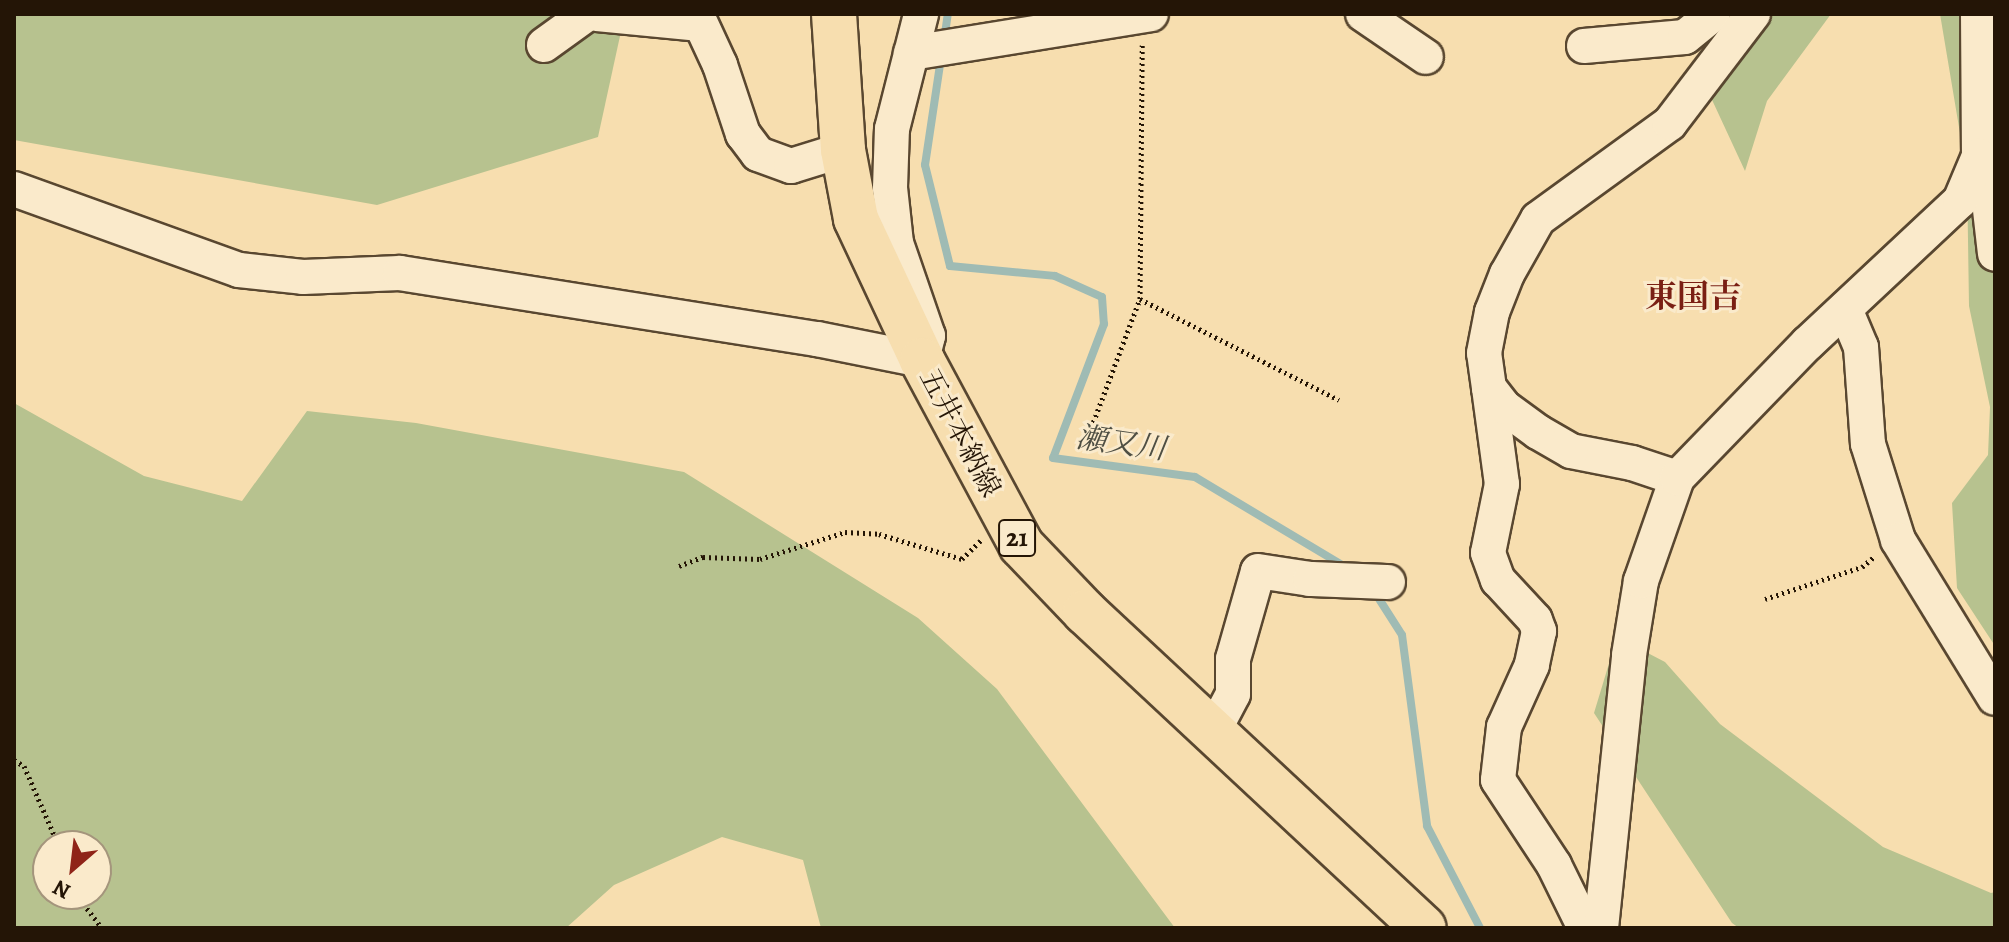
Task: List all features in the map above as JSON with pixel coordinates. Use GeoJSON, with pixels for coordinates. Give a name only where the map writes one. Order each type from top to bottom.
{"type":"FeatureCollection","features":[{"type":"Feature","properties":{"kind":"main road","name":"五井本納線"},"geometry":{"type":"LineString","coordinates":[[834,14],[843,150],[856,219],[922,360],[1021,545],[1057,585],[1424,928]]}},
{"type":"Feature","properties":{"kind":"street"},"geometry":{"type":"LineString","coordinates":[[544,45],[587,14]]}},
{"type":"Feature","properties":{"kind":"street"},"geometry":{"type":"LineString","coordinates":[[597,14],[701,24],[720,65],[743,134],[758,154],[791,166],[843,150]]}},
{"type":"Feature","properties":{"kind":"street"},"geometry":{"type":"LineString","coordinates":[[14,189],[239,270],[303,277],[400,273],[817,339],[922,360],[928,336],[896,243],[890,188],[892,129],[921,14]]}},
{"type":"Feature","properties":{"kind":"street"},"geometry":{"type":"LineString","coordinates":[[1363,14],[1426,57]]}},
{"type":"Feature","properties":{"kind":"street"},"geometry":{"type":"LineString","coordinates":[[1584,46],[1685,37],[1713,14]]}},
{"type":"Feature","properties":{"kind":"street"},"geometry":{"type":"LineString","coordinates":[[1585,928],[1554,865],[1498,780],[1504,727],[1532,665],[1539,631],[1535,620],[1498,580],[1488,553],[1502,484],[1484,353],[1492,312],[1507,274],[1538,219],[1670,123],[1753,14]]}},
{"type":"Feature","properties":{"kind":"street"},"geometry":{"type":"LineString","coordinates":[[1978,14],[1979,156],[1989,201],[1995,254]]}},
{"type":"Feature","properties":{"kind":"street"},"geometry":{"type":"LineString","coordinates":[[911,53],[1145,15]]}},
{"type":"Feature","properties":{"kind":"street"},"geometry":{"type":"LineString","coordinates":[[1601,928],[1629,655],[1641,581],[1677,478],[1845,309],[1960,201],[1979,156]]}},
{"type":"Feature","properties":{"kind":"street"},"geometry":{"type":"LineString","coordinates":[[1845,309],[1861,347],[1868,444],[1898,540],[1995,698]]}},
{"type":"Feature","properties":{"kind":"street"},"geometry":{"type":"LineString","coordinates":[[1489,388],[1504,407],[1571,451],[1632,463],[1677,478]]}},
{"type":"Feature","properties":{"kind":"street"},"geometry":{"type":"LineString","coordinates":[[1213,732],[1233,694],[1233,659],[1258,571],[1310,579],[1388,582]]}},
{"type":"Feature","properties":{"kind":"path"},"geometry":{"type":"LineString","coordinates":[[1087,439],[1140,299],[1145,15]]}},
{"type":"Feature","properties":{"kind":"path"},"geometry":{"type":"LineString","coordinates":[[1140,299],[1339,400]]}},
{"type":"Feature","properties":{"kind":"path"},"geometry":{"type":"LineString","coordinates":[[679,566],[703,557],[760,559],[845,532],[879,534],[962,559],[1002,514]]}},
{"type":"Feature","properties":{"kind":"path"},"geometry":{"type":"LineString","coordinates":[[1765,599],[1862,567],[1898,540]]}},
{"type":"Feature","properties":{"kind":"path"},"geometry":{"type":"LineString","coordinates":[[14,760],[24,766],[52,830]]}},
{"type":"Feature","properties":{"kind":"path"},"geometry":{"type":"LineString","coordinates":[[88,910],[102,928]]}},
{"type":"Feature","properties":{"kind":"green space"},"geometry":{"type":"Polygon","coordinates":[[[14,14],[601,14],[620,36],[598,137],[377,205],[14,140],[14,14]]]}},
{"type":"Feature","properties":{"kind":"green space"},"geometry":{"type":"Polygon","coordinates":[[[1761,14],[1831,14],[1767,101],[1745,171],[1694,61],[1761,14]]]}},
{"type":"Feature","properties":{"kind":"green space"},"geometry":{"type":"Polygon","coordinates":[[[1940,14],[1995,14],[1995,646],[1957,588],[1952,503],[1988,455],[1990,407],[1969,306],[1967,175],[1940,14]]]}},
{"type":"Feature","properties":{"kind":"green space"},"geometry":{"type":"Polygon","coordinates":[[[14,403],[144,476],[242,501],[307,411],[416,423],[684,472],[918,618],[997,689],[1175,928],[821,928],[803,860],[722,837],[614,885],[566,928],[14,928],[14,403]]]}},
{"type":"Feature","properties":{"kind":"green space"},"geometry":{"type":"Polygon","coordinates":[[[1617,637],[1665,662],[1720,724],[1883,847],[1991,893],[1995,892],[1995,928],[1739,928],[1732,923],[1594,713],[1617,637]]]}},
{"type":"Feature","properties":{"kind":"waterway","name":"瀬又川"},"geometry":{"type":"LineString","coordinates":[[944,41],[948,14]]}},
{"type":"Feature","properties":{"kind":"waterway","name":"瀬又川"},"geometry":{"type":"LineString","coordinates":[[941,58],[925,165],[950,266],[1055,276],[1102,297],[1104,324],[1053,458],[1195,477],[1349,569]]}},
{"type":"Feature","properties":{"kind":"waterway","name":"瀬又川"},"geometry":{"type":"LineString","coordinates":[[1374,591],[1402,635],[1427,826],[1480,928]]}},
{"type":"Feature","properties":{"kind":"district","name":"東国吉"},"geometry":{"type":"Point","coordinates":[1693,296]}}]}
